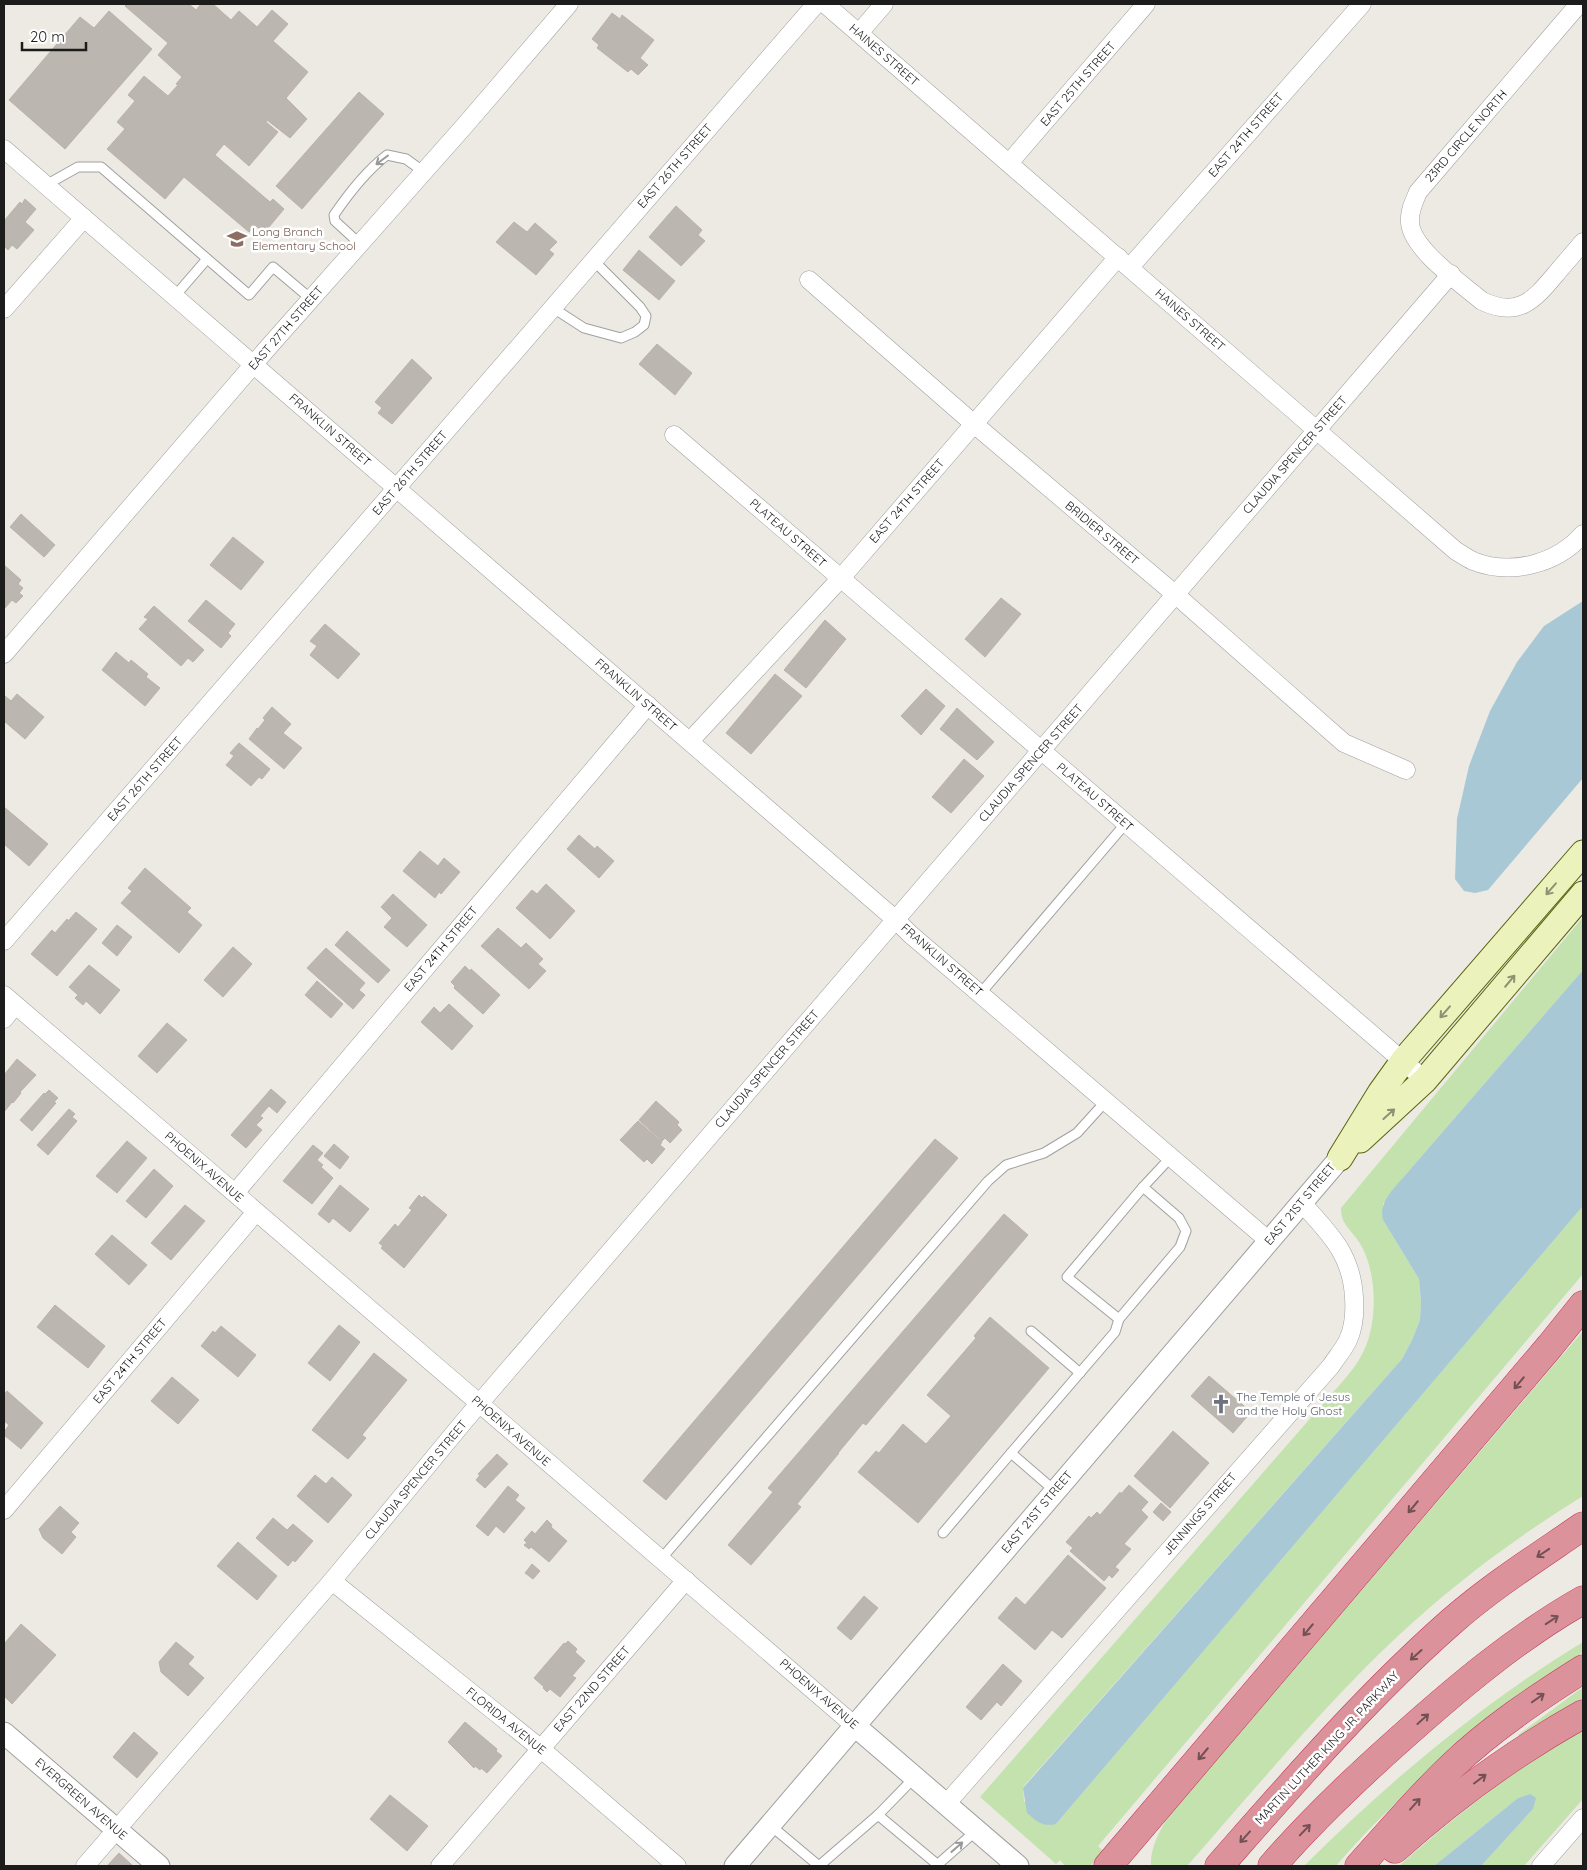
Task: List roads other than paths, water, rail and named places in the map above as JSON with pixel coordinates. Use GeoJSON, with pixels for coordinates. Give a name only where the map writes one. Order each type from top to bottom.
{"type":"FeatureCollection","features":[{"type":"Feature","properties":{"kind":"highway"},"geometry":{"type":"LineString","coordinates":[[1108,1866],[1583,1305]]}},
{"type":"Feature","properties":{"kind":"highway"},"geometry":{"type":"LineString","coordinates":[[1550,1346],[1583,1316]]}},
{"type":"Feature","properties":{"kind":"highway","name":"MARTIN LUTHER KING JR. PARKWAY"},"geometry":{"type":"LineString","coordinates":[[1218,1866],[1327,1745],[1395,1674],[1451,1622],[1483,1596],[1583,1526]]}},
{"type":"Feature","properties":{"kind":"highway"},"geometry":{"type":"LineString","coordinates":[[1272,1866],[1340,1794],[1432,1710],[1515,1646],[1583,1600]]}},
{"type":"Feature","properties":{"kind":"highway"},"geometry":{"type":"LineString","coordinates":[[1359,1866],[1427,1791],[1460,1759],[1518,1712],[1583,1669]]}},
{"type":"Feature","properties":{"kind":"highway"},"geometry":{"type":"LineString","coordinates":[[1375,1866],[1421,1826],[1500,1764],[1583,1714]]}},
{"type":"Feature","properties":{"kind":"highway"},"geometry":{"type":"LineString","coordinates":[[1132,1866],[1135,1845],[1161,1803]]}},
{"type":"Feature","properties":{"kind":"main road","name":"EAST 21ST STREET"},"geometry":{"type":"LineString","coordinates":[[1340,1158],[1380,1093],[1403,1061],[1583,853]]}},
{"type":"Feature","properties":{"kind":"main road","name":"EAST 21ST STREET"},"geometry":{"type":"LineString","coordinates":[[1340,1158],[1425,1080],[1583,894]]}},
{"type":"Feature","properties":{"kind":"street","name":"EAST 27TH STREET"},"geometry":{"type":"LineString","coordinates":[[4,654],[569,4]]}},
{"type":"Feature","properties":{"kind":"street","name":"EAST 26TH STREET"},"geometry":{"type":"LineString","coordinates":[[4,941],[816,4]]}},
{"type":"Feature","properties":{"kind":"street","name":"HAINES STREET"},"geometry":{"type":"LineString","coordinates":[[825,4],[1456,551],[1472,561],[1496,566],[1524,567],[1549,560],[1580,538]]}},
{"type":"Feature","properties":{"kind":"street"},"geometry":{"type":"LineString","coordinates":[[859,33],[884,4]]}},
{"type":"Feature","properties":{"kind":"street","name":"EAST 25TH STREET"},"geometry":{"type":"LineString","coordinates":[[1009,164],[1146,4]]}},
{"type":"Feature","properties":{"kind":"street","name":"EAST 24TH STREET"},"geometry":{"type":"LineString","coordinates":[[690,741],[841,578],[974,424],[1362,4]]}},
{"type":"Feature","properties":{"kind":"street","name":"23RD CIRCLE NORTH"},"geometry":{"type":"LineString","coordinates":[[1579,4],[1418,192],[1411,208],[1410,223],[1414,236],[1422,250],[1482,301],[1494,306],[1507,308],[1522,305],[1536,297],[1583,242]]}},
{"type":"Feature","properties":{"kind":"street","name":"FRANKLIN STREET"},"geometry":{"type":"LineString","coordinates":[[4,149],[690,741],[910,934],[1269,1241]]}},
{"type":"Feature","properties":{"kind":"street"},"geometry":{"type":"LineString","coordinates":[[4,309],[84,218]]}},
{"type":"Feature","properties":{"kind":"street","name":"CLAUDIA SPENCER STREET"},"geometry":{"type":"LineString","coordinates":[[85,1866],[332,1580],[479,1404],[1451,274]]}},
{"type":"Feature","properties":{"kind":"street","name":"BRIDIER STREET"},"geometry":{"type":"LineString","coordinates":[[808,280],[1176,595],[1344,743],[1406,770]]}},
{"type":"Feature","properties":{"kind":"street","name":"PLATEAU STREET"},"geometry":{"type":"LineString","coordinates":[[674,435],[1425,1080]]}},
{"type":"Feature","properties":{"kind":"street","name":"EAST 24TH STREET"},"geometry":{"type":"LineString","coordinates":[[235,1194],[648,705]]}},
{"type":"Feature","properties":{"kind":"street"},"geometry":{"type":"LineString","coordinates":[[4,1019],[10,1000]]}},
{"type":"Feature","properties":{"kind":"street","name":"PHOENIX AVENUE"},"geometry":{"type":"LineString","coordinates":[[10,1000],[479,1404],[947,1803],[1018,1866]]}},
{"type":"Feature","properties":{"kind":"street","name":"EAST 21ST STREET"},"geometry":{"type":"LineString","coordinates":[[735,1866],[1340,1158]]}},
{"type":"Feature","properties":{"kind":"street","name":"JENNINGS STREET"},"geometry":{"type":"LineString","coordinates":[[947,1803],[1331,1366],[1348,1340],[1355,1314],[1354,1284],[1346,1258],[1333,1238],[1301,1202]]}},
{"type":"Feature","properties":{"kind":"street","name":"EAST 24TH STREET"},"geometry":{"type":"LineString","coordinates":[[4,1510],[256,1212]]}},
{"type":"Feature","properties":{"kind":"street","name":"FLORIDA AVENUE"},"geometry":{"type":"LineString","coordinates":[[332,1580],[540,1748],[677,1866]]}},
{"type":"Feature","properties":{"kind":"street","name":"EAST 22ND STREET"},"geometry":{"type":"LineString","coordinates":[[440,1866],[686,1580]]}},
{"type":"Feature","properties":{"kind":"street","name":"EVERGREEN AVENUE"},"geometry":{"type":"LineString","coordinates":[[4,1733],[159,1866]]}},
{"type":"Feature","properties":{"kind":"street"},"geometry":{"type":"LineString","coordinates":[[1541,1866],[1583,1818]]}},
{"type":"Feature","properties":{"kind":"lane"},"geometry":{"type":"LineString","coordinates":[[360,244],[335,221],[334,216],[348,195],[378,162],[387,155],[406,159],[424,172]]}},
{"type":"Feature","properties":{"kind":"lane"},"geometry":{"type":"LineString","coordinates":[[46,185],[78,168],[101,167],[249,295],[273,266],[311,299]]}},
{"type":"Feature","properties":{"kind":"lane"},"geometry":{"type":"LineString","coordinates":[[175,296],[207,259]]}},
{"type":"Feature","properties":{"kind":"lane"},"geometry":{"type":"LineString","coordinates":[[552,308],[584,328],[621,338],[635,332],[644,325],[646,316],[640,307],[594,261]]}},
{"type":"Feature","properties":{"kind":"lane"},"geometry":{"type":"LineString","coordinates":[[980,994],[1126,823]]}},
{"type":"Feature","properties":{"kind":"lane"},"geometry":{"type":"LineString","coordinates":[[661,1559],[988,1181],[1006,1165],[1044,1153],[1078,1134],[1106,1101]]}},
{"type":"Feature","properties":{"kind":"lane"},"geometry":{"type":"LineString","coordinates":[[1119,1319],[1067,1277],[1143,1187],[1171,1157]]}},
{"type":"Feature","properties":{"kind":"lane"},"geometry":{"type":"LineString","coordinates":[[943,1533],[1116,1332],[1119,1319],[1180,1247],[1186,1231],[1179,1218],[1143,1187]]}},
{"type":"Feature","properties":{"kind":"lane"},"geometry":{"type":"LineString","coordinates":[[1031,1331],[1080,1373]]}},
{"type":"Feature","properties":{"kind":"lane"},"geometry":{"type":"LineString","coordinates":[[1011,1453],[1055,1491]]}},
{"type":"Feature","properties":{"kind":"lane"},"geometry":{"type":"LineString","coordinates":[[770,1825],[819,1866],[878,1815],[916,1777]]}},
{"type":"Feature","properties":{"kind":"lane"},"geometry":{"type":"LineString","coordinates":[[878,1815],[937,1865],[977,1830]]}},
{"type":"Feature","properties":{"kind":"water"},"geometry":{"type":"Polygon","coordinates":[[[1583,601],[1583,778],[1488,890],[1475,893],[1464,891],[1455,879],[1457,819],[1469,766],[1490,711],[1517,662],[1544,626],[1583,601]]]}},
{"type":"Feature","properties":{"kind":"water"},"geometry":{"type":"Polygon","coordinates":[[[1583,970],[1583,1206],[1056,1824],[1047,1825],[1037,1821],[1027,1813],[1023,1788],[1402,1359],[1420,1320],[1419,1279],[1383,1220],[1382,1213],[1385,1200],[1583,970]]]}},
{"type":"Feature","properties":{"kind":"water"},"geometry":{"type":"Polygon","coordinates":[[[1530,1794],[1536,1798],[1533,1809],[1481,1866],[1434,1866],[1518,1798],[1530,1794]]]}},
{"type":"Feature","properties":{"kind":"place","name":"Long Branch Elementary School"},"geometry":{"type":"Point","coordinates":[237,239]}},
{"type":"Feature","properties":{"kind":"place","name":"The Temple of Jesus and the Holy Ghost"},"geometry":{"type":"Point","coordinates":[1221,1404]}}]}
